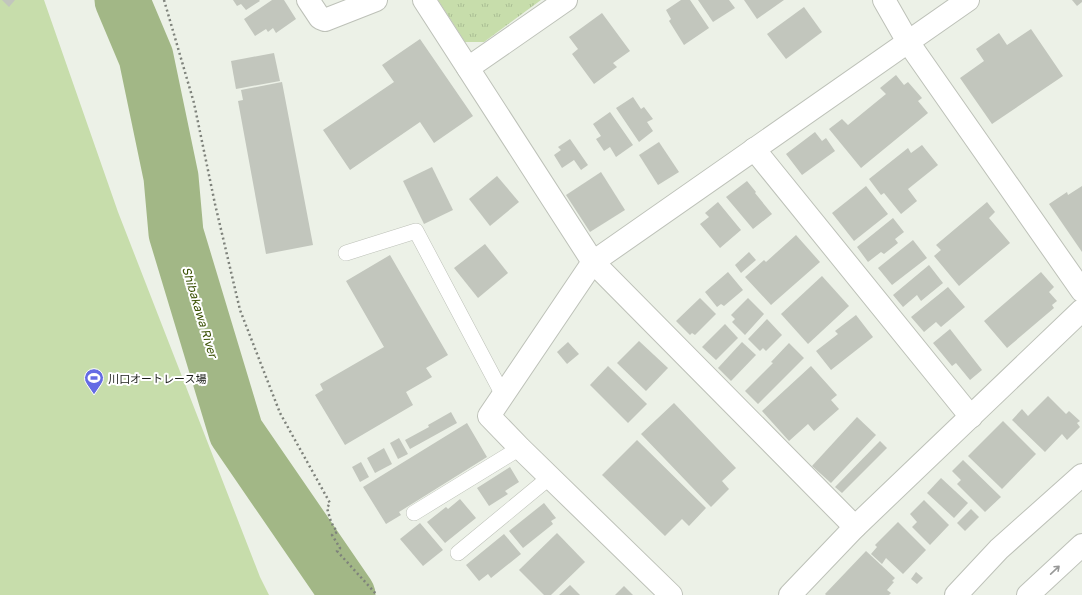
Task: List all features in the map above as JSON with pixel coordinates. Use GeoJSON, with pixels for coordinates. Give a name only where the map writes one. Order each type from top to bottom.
{"type":"FeatureCollection","features":[{"type":"Feature","properties":{"kind":"street"},"geometry":{"type":"LineString","coordinates":[[308,0],[320,18],[325,20],[376,0]]}},
{"type":"Feature","properties":{"kind":"street"},"geometry":{"type":"LineString","coordinates":[[424,0],[593,262],[854,527]]}},
{"type":"Feature","properties":{"kind":"street"},"geometry":{"type":"LineString","coordinates":[[468,68],[566,0]]}},
{"type":"Feature","properties":{"kind":"street"},"geometry":{"type":"LineString","coordinates":[[884,0],[908,42],[1082,291]]}},
{"type":"Feature","properties":{"kind":"street"},"geometry":{"type":"LineString","coordinates":[[669,594],[489,416],[593,262],[968,0]]}},
{"type":"Feature","properties":{"kind":"street"},"geometry":{"type":"LineString","coordinates":[[754,149],[971,417]]}},
{"type":"Feature","properties":{"kind":"street"},"geometry":{"type":"LineString","coordinates":[[790,595],[854,527],[1082,310]]}},
{"type":"Feature","properties":{"kind":"street"},"geometry":{"type":"LineString","coordinates":[[956,595],[999,549],[1082,475]]}},
{"type":"Feature","properties":{"kind":"street"},"geometry":{"type":"LineString","coordinates":[[1028,595],[1082,544]]}},
{"type":"Feature","properties":{"kind":"lane"},"geometry":{"type":"LineString","coordinates":[[346,253],[416,231],[503,395]]}},
{"type":"Feature","properties":{"kind":"lane"},"geometry":{"type":"LineString","coordinates":[[414,514],[520,448]]}},
{"type":"Feature","properties":{"kind":"lane"},"geometry":{"type":"LineString","coordinates":[[458,554],[550,477]]}},
{"type":"Feature","properties":{"kind":"path"},"geometry":{"type":"LineString","coordinates":[[164,0],[194,103],[215,204],[240,310],[280,413],[330,503],[327,508],[331,522],[337,532],[332,535],[340,548],[337,551],[377,595]]}},
{"type":"Feature","properties":{"kind":"green space","name":"川口オートレース場"},"geometry":{"type":"Polygon","coordinates":[[[0,0],[44,0],[118,212],[260,577],[269,595],[0,595],[0,0]]]}},
{"type":"Feature","properties":{"kind":"green space"},"geometry":{"type":"Polygon","coordinates":[[[438,0],[541,0],[484,42],[465,42],[438,0]]]}},
{"type":"Feature","properties":{"kind":"building"},"geometry":{"type":"Polygon","coordinates":[[[2,0],[15,0],[9,7],[2,0]]]}},
{"type":"Feature","properties":{"kind":"building"},"geometry":{"type":"Polygon","coordinates":[[[233,0],[260,1],[246,10],[241,4],[237,6],[233,0]]]}},
{"type":"Feature","properties":{"kind":"building"},"geometry":{"type":"Polygon","coordinates":[[[272,0],[284,0],[296,19],[276,33],[273,28],[268,32],[266,29],[255,36],[244,19],[272,0]]]}},
{"type":"Feature","properties":{"kind":"building"},"geometry":{"type":"Polygon","coordinates":[[[681,0],[690,0],[709,28],[684,45],[669,21],[671,19],[666,10],[681,0]]]}},
{"type":"Feature","properties":{"kind":"building"},"geometry":{"type":"Polygon","coordinates":[[[698,0],[729,0],[735,8],[713,22],[698,0]]]}},
{"type":"Feature","properties":{"kind":"building"},"geometry":{"type":"Polygon","coordinates":[[[744,0],[784,0],[757,19],[744,0]]]}},
{"type":"Feature","properties":{"kind":"building"},"geometry":{"type":"Polygon","coordinates":[[[1072,0],[1082,0],[1082,2],[1077,6],[1072,0]]]}},
{"type":"Feature","properties":{"kind":"building"},"geometry":{"type":"Polygon","coordinates":[[[804,7],[822,32],[786,59],[767,34],[804,7]]]}},
{"type":"Feature","properties":{"kind":"building"},"geometry":{"type":"Polygon","coordinates":[[[602,13],[630,51],[613,63],[617,67],[594,84],[572,54],[578,49],[569,37],[602,13]]]}},
{"type":"Feature","properties":{"kind":"building"},"geometry":{"type":"Polygon","coordinates":[[[1031,29],[1063,76],[992,124],[960,78],[984,61],[976,49],[999,33],[1007,45],[1031,29]]]}},
{"type":"Feature","properties":{"kind":"building"},"geometry":{"type":"Polygon","coordinates":[[[420,39],[473,116],[434,143],[420,122],[350,170],[323,130],[394,82],[382,65],[420,39]]]}},
{"type":"Feature","properties":{"kind":"building"},"geometry":{"type":"Polygon","coordinates":[[[274,53],[280,81],[236,89],[231,61],[274,53]]]}},
{"type":"Feature","properties":{"kind":"building"},"geometry":{"type":"Polygon","coordinates":[[[896,75],[904,85],[908,82],[922,98],[918,101],[928,113],[861,168],[829,129],[842,119],[848,125],[886,94],[880,88],[896,75]]]}},
{"type":"Feature","properties":{"kind":"building"},"geometry":{"type":"Polygon","coordinates":[[[282,82],[313,245],[266,254],[238,101],[243,100],[241,90],[282,82]]]}},
{"type":"Feature","properties":{"kind":"building"},"geometry":{"type":"Polygon","coordinates":[[[633,97],[641,109],[644,107],[653,119],[647,122],[653,131],[639,142],[616,108],[633,97]]]}},
{"type":"Feature","properties":{"kind":"building"},"geometry":{"type":"Polygon","coordinates":[[[610,112],[633,145],[616,157],[610,147],[604,151],[596,139],[601,136],[593,124],[610,112]]]}},
{"type":"Feature","properties":{"kind":"building"},"geometry":{"type":"Polygon","coordinates":[[[815,132],[822,141],[826,138],[835,151],[802,175],[786,154],[815,132]]]}},
{"type":"Feature","properties":{"kind":"building"},"geometry":{"type":"Polygon","coordinates":[[[570,139],[588,165],[581,170],[574,160],[562,168],[554,155],[561,150],[558,147],[570,139]]]}},
{"type":"Feature","properties":{"kind":"building"},"geometry":{"type":"Polygon","coordinates":[[[659,142],[679,172],[658,185],[639,155],[659,142]]]}},
{"type":"Feature","properties":{"kind":"building"},"geometry":{"type":"Polygon","coordinates":[[[922,145],[938,165],[908,189],[917,201],[901,214],[884,193],[881,195],[869,179],[908,148],[911,153],[922,145]]]}},
{"type":"Feature","properties":{"kind":"building"},"geometry":{"type":"Polygon","coordinates":[[[432,167],[453,210],[424,224],[403,181],[432,167]]]}},
{"type":"Feature","properties":{"kind":"building"},"geometry":{"type":"Polygon","coordinates":[[[601,172],[625,210],[590,232],[566,195],[601,172]]]}},
{"type":"Feature","properties":{"kind":"building"},"geometry":{"type":"Polygon","coordinates":[[[497,176],[519,202],[490,226],[469,199],[497,176]]]}},
{"type":"Feature","properties":{"kind":"building"},"geometry":{"type":"Polygon","coordinates":[[[747,181],[772,214],[753,229],[726,197],[747,181]]]}},
{"type":"Feature","properties":{"kind":"building"},"geometry":{"type":"Polygon","coordinates":[[[866,186],[888,214],[854,241],[832,213],[866,186]]]}},
{"type":"Feature","properties":{"kind":"building"},"geometry":{"type":"Polygon","coordinates":[[[1082,186],[1082,252],[1049,204],[1067,192],[1068,195],[1082,186]]]}},
{"type":"Feature","properties":{"kind":"building"},"geometry":{"type":"Polygon","coordinates":[[[718,202],[741,230],[720,248],[700,224],[709,217],[705,213],[718,202]]]}},
{"type":"Feature","properties":{"kind":"building"},"geometry":{"type":"Polygon","coordinates":[[[987,202],[995,212],[989,218],[1010,243],[959,286],[934,256],[941,250],[936,245],[987,202]]]}},
{"type":"Feature","properties":{"kind":"building"},"geometry":{"type":"Polygon","coordinates":[[[893,218],[904,232],[895,239],[898,243],[884,254],[881,252],[868,262],[857,247],[893,218]]]}},
{"type":"Feature","properties":{"kind":"building"},"geometry":{"type":"Polygon","coordinates":[[[796,235],[820,262],[771,305],[745,277],[764,260],[766,262],[796,235]]]}},
{"type":"Feature","properties":{"kind":"building"},"geometry":{"type":"Polygon","coordinates":[[[913,240],[927,258],[892,285],[878,268],[913,240]]]}},
{"type":"Feature","properties":{"kind":"building"},"geometry":{"type":"Polygon","coordinates":[[[485,244],[508,273],[478,298],[454,268],[485,244]]]}},
{"type":"Feature","properties":{"kind":"building"},"geometry":{"type":"Polygon","coordinates":[[[749,252],[756,260],[741,273],[735,265],[749,252]]]}},
{"type":"Feature","properties":{"kind":"building"},"geometry":{"type":"Polygon","coordinates":[[[390,255],[448,355],[426,368],[432,377],[406,392],[413,405],[345,445],[315,395],[323,390],[320,384],[384,347],[346,281],[390,255]]]}},
{"type":"Feature","properties":{"kind":"building"},"geometry":{"type":"Polygon","coordinates":[[[929,265],[943,283],[921,301],[917,295],[903,307],[893,295],[929,265]]]}},
{"type":"Feature","properties":{"kind":"building"},"geometry":{"type":"Polygon","coordinates":[[[728,272],[743,290],[724,306],[721,304],[717,307],[705,292],[728,272]]]}},
{"type":"Feature","properties":{"kind":"building"},"geometry":{"type":"Polygon","coordinates":[[[1041,272],[1054,287],[1049,292],[1057,301],[1052,305],[1054,308],[1007,348],[984,321],[1041,272]]]}},
{"type":"Feature","properties":{"kind":"building"},"geometry":{"type":"Polygon","coordinates":[[[822,276],[849,306],[808,344],[781,314],[822,276]]]}},
{"type":"Feature","properties":{"kind":"building"},"geometry":{"type":"Polygon","coordinates":[[[948,287],[965,307],[941,327],[936,322],[924,332],[911,317],[948,287]]]}},
{"type":"Feature","properties":{"kind":"building"},"geometry":{"type":"Polygon","coordinates":[[[700,298],[716,314],[695,335],[692,333],[690,335],[676,321],[700,298]]]}},
{"type":"Feature","properties":{"kind":"building"},"geometry":{"type":"Polygon","coordinates":[[[748,298],[764,314],[745,335],[732,322],[735,319],[731,315],[748,298]]]}},
{"type":"Feature","properties":{"kind":"building"},"geometry":{"type":"Polygon","coordinates":[[[856,315],[873,337],[831,370],[816,351],[838,334],[835,331],[856,315]]]}},
{"type":"Feature","properties":{"kind":"building"},"geometry":{"type":"Polygon","coordinates":[[[767,319],[782,335],[766,351],[763,348],[760,351],[748,339],[767,319]]]}},
{"type":"Feature","properties":{"kind":"building"},"geometry":{"type":"Polygon","coordinates":[[[725,324],[738,338],[716,360],[702,347],[725,324]]]}},
{"type":"Feature","properties":{"kind":"building"},"geometry":{"type":"Polygon","coordinates":[[[950,329],[982,370],[970,380],[956,363],[952,366],[933,343],[950,329]]]}},
{"type":"Feature","properties":{"kind":"building"},"geometry":{"type":"Polygon","coordinates":[[[639,341],[668,368],[646,391],[617,363],[639,341]]]}},
{"type":"Feature","properties":{"kind":"building"},"geometry":{"type":"Polygon","coordinates":[[[568,342],[579,354],[567,364],[557,352],[568,342]]]}},
{"type":"Feature","properties":{"kind":"building"},"geometry":{"type":"Polygon","coordinates":[[[742,342],[756,355],[731,381],[718,368],[742,342]]]}},
{"type":"Feature","properties":{"kind":"building"},"geometry":{"type":"Polygon","coordinates":[[[789,343],[804,358],[758,404],[745,391],[773,363],[771,362],[789,343]]]}},
{"type":"Feature","properties":{"kind":"building"},"geometry":{"type":"Polygon","coordinates":[[[608,366],[647,404],[628,423],[590,385],[608,366]]]}},
{"type":"Feature","properties":{"kind":"building"},"geometry":{"type":"Polygon","coordinates":[[[811,366],[837,395],[831,400],[839,409],[814,431],[808,424],[789,441],[762,411],[811,366]]]}},
{"type":"Feature","properties":{"kind":"building"},"geometry":{"type":"Polygon","coordinates":[[[1048,396],[1066,414],[1069,411],[1080,421],[1077,423],[1080,427],[1067,440],[1062,434],[1045,452],[1012,420],[1022,409],[1028,416],[1048,396]]]}},
{"type":"Feature","properties":{"kind":"building"},"geometry":{"type":"Polygon","coordinates":[[[674,403],[736,468],[722,481],[729,489],[711,507],[641,434],[674,403]]]}},
{"type":"Feature","properties":{"kind":"building"},"geometry":{"type":"Polygon","coordinates":[[[451,412],[457,423],[410,449],[405,440],[429,427],[428,425],[451,412]]]}},
{"type":"Feature","properties":{"kind":"building"},"geometry":{"type":"Polygon","coordinates":[[[857,417],[876,435],[831,483],[812,466],[857,417]]]}},
{"type":"Feature","properties":{"kind":"building"},"geometry":{"type":"Polygon","coordinates":[[[1003,421],[1036,454],[1002,489],[968,456],[1003,421]]]}},
{"type":"Feature","properties":{"kind":"building"},"geometry":{"type":"Polygon","coordinates":[[[467,423],[487,457],[399,512],[401,515],[386,524],[363,487],[467,423]]]}},
{"type":"Feature","properties":{"kind":"building"},"geometry":{"type":"Polygon","coordinates":[[[399,438],[408,454],[398,459],[390,443],[399,438]]]}},
{"type":"Feature","properties":{"kind":"building"},"geometry":{"type":"Polygon","coordinates":[[[637,440],[706,508],[689,526],[682,519],[665,536],[602,475],[637,440]]]}},
{"type":"Feature","properties":{"kind":"building"},"geometry":{"type":"Polygon","coordinates":[[[880,441],[887,448],[842,493],[835,487],[880,441]]]}},
{"type":"Feature","properties":{"kind":"building"},"geometry":{"type":"Polygon","coordinates":[[[384,448],[392,464],[375,473],[367,458],[384,448]]]}},
{"type":"Feature","properties":{"kind":"building"},"geometry":{"type":"Polygon","coordinates":[[[963,460],[1001,497],[985,512],[957,484],[961,480],[952,471],[963,460]]]}},
{"type":"Feature","properties":{"kind":"building"},"geometry":{"type":"Polygon","coordinates":[[[361,462],[369,477],[360,482],[352,467],[361,462]]]}},
{"type":"Feature","properties":{"kind":"building"},"geometry":{"type":"Polygon","coordinates":[[[510,467],[519,482],[505,491],[508,494],[489,506],[477,488],[510,467]]]}},
{"type":"Feature","properties":{"kind":"building"},"geometry":{"type":"Polygon","coordinates":[[[941,478],[968,503],[954,518],[927,493],[941,478]]]}},
{"type":"Feature","properties":{"kind":"building"},"geometry":{"type":"Polygon","coordinates":[[[460,499],[476,518],[445,543],[427,522],[446,507],[448,509],[460,499]]]}},
{"type":"Feature","properties":{"kind":"building"},"geometry":{"type":"Polygon","coordinates":[[[924,500],[949,525],[930,545],[912,527],[917,522],[910,514],[924,500]]]}},
{"type":"Feature","properties":{"kind":"building"},"geometry":{"type":"Polygon","coordinates":[[[544,503],[556,518],[551,521],[553,524],[523,548],[509,531],[544,503]]]}},
{"type":"Feature","properties":{"kind":"building"},"geometry":{"type":"Polygon","coordinates":[[[971,509],[979,517],[965,531],[957,523],[971,509]]]}},
{"type":"Feature","properties":{"kind":"building"},"geometry":{"type":"Polygon","coordinates":[[[898,522],[926,550],[903,574],[886,558],[882,564],[871,554],[877,547],[875,545],[898,522]]]}},
{"type":"Feature","properties":{"kind":"building"},"geometry":{"type":"Polygon","coordinates":[[[420,523],[443,550],[423,566],[400,539],[420,523]]]}},
{"type":"Feature","properties":{"kind":"building"},"geometry":{"type":"Polygon","coordinates":[[[557,533],[585,562],[551,595],[544,595],[519,570],[557,533]]]}},
{"type":"Feature","properties":{"kind":"building"},"geometry":{"type":"Polygon","coordinates":[[[504,534],[521,554],[491,578],[488,574],[479,581],[466,565],[504,534]]]}},
{"type":"Feature","properties":{"kind":"building"},"geometry":{"type":"Polygon","coordinates":[[[866,551],[895,578],[892,581],[894,582],[887,590],[891,593],[889,595],[826,595],[825,594],[866,551]]]}},
{"type":"Feature","properties":{"kind":"building"},"geometry":{"type":"Polygon","coordinates":[[[916,572],[923,578],[917,584],[911,579],[916,572]]]}},
{"type":"Feature","properties":{"kind":"building"},"geometry":{"type":"Polygon","coordinates":[[[570,585],[580,595],[559,595],[570,585]]]}},
{"type":"Feature","properties":{"kind":"building"},"geometry":{"type":"Polygon","coordinates":[[[624,586],[633,595],[615,595],[624,586]]]}},
{"type":"Feature","properties":{"kind":"waterway","name":"Shibakawa River"},"geometry":{"type":"LineString","coordinates":[[122,0],[146,57],[171,177],[176,233],[236,432],[348,595]]}},
{"type":"Feature","properties":{"kind":"place","name":"川口オートレース場"},"geometry":{"type":"Point","coordinates":[94,395]}}]}
